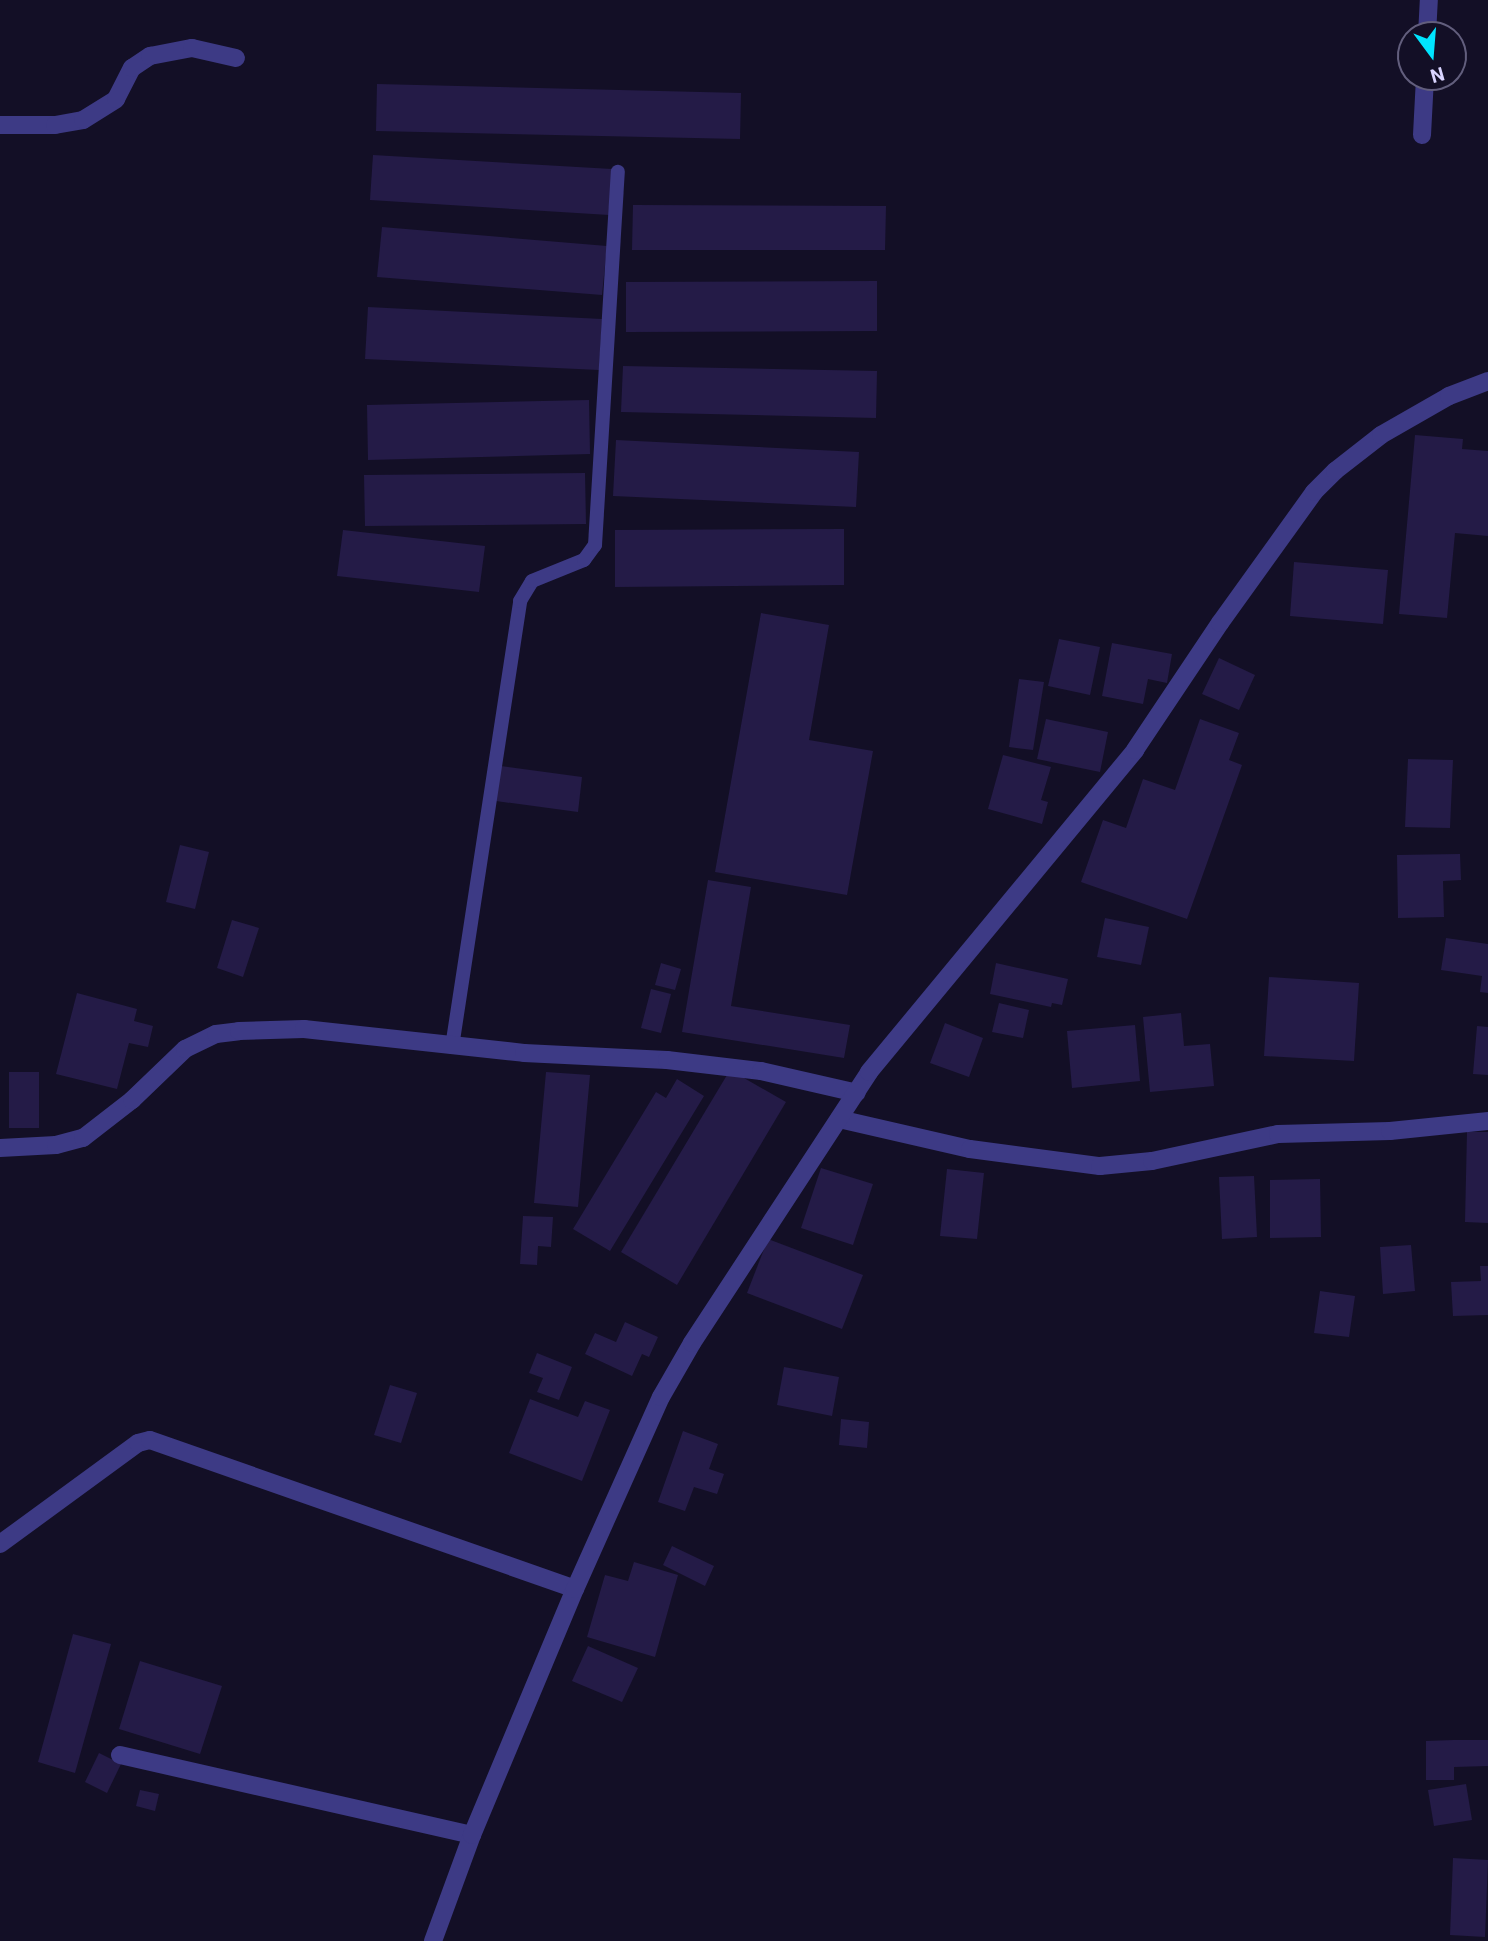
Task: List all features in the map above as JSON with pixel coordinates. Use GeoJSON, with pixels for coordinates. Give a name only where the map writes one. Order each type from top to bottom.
{"type":"FeatureCollection","features":[{"type":"Feature","properties":{"kind":"street"},"geometry":{"type":"LineString","coordinates":[[1428,21],[1429,0]]}},
{"type":"Feature","properties":{"kind":"street"},"geometry":{"type":"LineString","coordinates":[[0,125],[55,125],[83,120],[116,99],[132,68],[150,56],[192,48],[236,58]]}},
{"type":"Feature","properties":{"kind":"street"},"geometry":{"type":"LineString","coordinates":[[1422,135],[1424,91]]}},
{"type":"Feature","properties":{"kind":"street"},"geometry":{"type":"LineString","coordinates":[[433,1941],[472,1835],[641,1437],[685,1354],[839,1119],[906,1024],[1087,811],[1135,750],[1220,623],[1314,492],[1381,435],[1449,396],[1488,381]]}},
{"type":"Feature","properties":{"kind":"street"},"geometry":{"type":"LineString","coordinates":[[0,1148],[56,1145],[92,1133],[185,1049],[216,1034],[304,1029],[452,1047],[667,1060],[761,1071],[857,1093]]}},
{"type":"Feature","properties":{"kind":"street"},"geometry":{"type":"LineString","coordinates":[[839,1119],[970,1149],[1100,1166],[1152,1161],[1278,1134],[1321,1130],[1390,1130],[1488,1121]]}},
{"type":"Feature","properties":{"kind":"street"},"geometry":{"type":"LineString","coordinates":[[0,1544],[138,1443],[150,1440],[575,1589]]}},
{"type":"Feature","properties":{"kind":"street"},"geometry":{"type":"LineString","coordinates":[[120,1755],[472,1835]]}},
{"type":"Feature","properties":{"kind":"lane"},"geometry":{"type":"LineString","coordinates":[[452,1047],[520,601],[532,581],[584,560],[595,545],[618,172]]}},
{"type":"Feature","properties":{"kind":"building"},"geometry":{"type":"Polygon","coordinates":[[[377,84],[741,93],[740,139],[376,131],[377,84]]]}},
{"type":"Feature","properties":{"kind":"building"},"geometry":{"type":"Polygon","coordinates":[[[373,155],[612,169],[609,215],[370,200],[373,155]]]}},
{"type":"Feature","properties":{"kind":"building"},"geometry":{"type":"Polygon","coordinates":[[[633,205],[886,206],[885,250],[632,250],[633,205]]]}},
{"type":"Feature","properties":{"kind":"building"},"geometry":{"type":"Polygon","coordinates":[[[382,227],[607,246],[602,295],[377,277],[382,227]]]}},
{"type":"Feature","properties":{"kind":"building"},"geometry":{"type":"Polygon","coordinates":[[[877,281],[877,331],[626,332],[626,282],[877,281]]]}},
{"type":"Feature","properties":{"kind":"building"},"geometry":{"type":"Polygon","coordinates":[[[368,307],[602,319],[599,370],[365,359],[368,307]]]}},
{"type":"Feature","properties":{"kind":"building"},"geometry":{"type":"Polygon","coordinates":[[[623,366],[877,371],[876,418],[621,412],[623,366]]]}},
{"type":"Feature","properties":{"kind":"building"},"geometry":{"type":"Polygon","coordinates":[[[589,400],[590,454],[368,460],[367,405],[589,400]]]}},
{"type":"Feature","properties":{"kind":"building"},"geometry":{"type":"Polygon","coordinates":[[[1415,435],[1463,439],[1462,449],[1488,451],[1488,536],[1455,533],[1447,618],[1399,614],[1415,435]]]}},
{"type":"Feature","properties":{"kind":"building"},"geometry":{"type":"Polygon","coordinates":[[[616,440],[859,452],[856,507],[613,496],[616,440]]]}},
{"type":"Feature","properties":{"kind":"building"},"geometry":{"type":"Polygon","coordinates":[[[585,473],[586,524],[365,526],[364,475],[585,473]]]}},
{"type":"Feature","properties":{"kind":"building"},"geometry":{"type":"Polygon","coordinates":[[[844,529],[844,585],[615,587],[615,530],[844,529]]]}},
{"type":"Feature","properties":{"kind":"building"},"geometry":{"type":"Polygon","coordinates":[[[343,530],[485,546],[479,592],[337,576],[343,530]]]}},
{"type":"Feature","properties":{"kind":"building"},"geometry":{"type":"Polygon","coordinates":[[[1294,562],[1388,570],[1383,624],[1290,616],[1294,562]]]}},
{"type":"Feature","properties":{"kind":"building"},"geometry":{"type":"Polygon","coordinates":[[[761,613],[829,625],[809,740],[873,751],[847,895],[715,872],[761,613]]]}},
{"type":"Feature","properties":{"kind":"building"},"geometry":{"type":"Polygon","coordinates":[[[1059,639],[1100,647],[1090,695],[1048,686],[1059,639]]]}},
{"type":"Feature","properties":{"kind":"building"},"geometry":{"type":"Polygon","coordinates":[[[1112,643],[1172,654],[1167,683],[1148,679],[1143,704],[1102,696],[1112,643]]]}},
{"type":"Feature","properties":{"kind":"building"},"geometry":{"type":"Polygon","coordinates":[[[1219,658],[1255,675],[1239,710],[1202,694],[1219,658]]]}},
{"type":"Feature","properties":{"kind":"building"},"geometry":{"type":"Polygon","coordinates":[[[1019,679],[1044,682],[1033,750],[1009,747],[1019,679]]]}},
{"type":"Feature","properties":{"kind":"building"},"geometry":{"type":"Polygon","coordinates":[[[1046,719],[1108,732],[1100,772],[1037,759],[1046,719]]]}},
{"type":"Feature","properties":{"kind":"building"},"geometry":{"type":"Polygon","coordinates":[[[1200,719],[1239,733],[1229,760],[1242,765],[1187,919],[1081,882],[1103,820],[1126,828],[1143,779],[1175,790],[1200,719]]]}},
{"type":"Feature","properties":{"kind":"building"},"geometry":{"type":"Polygon","coordinates":[[[1003,755],[1051,767],[1041,800],[1048,802],[1042,824],[988,809],[1003,755]]]}},
{"type":"Feature","properties":{"kind":"building"},"geometry":{"type":"Polygon","coordinates":[[[1408,759],[1453,760],[1450,828],[1405,827],[1408,759]]]}},
{"type":"Feature","properties":{"kind":"building"},"geometry":{"type":"Polygon","coordinates":[[[501,766],[582,777],[578,812],[496,801],[501,766]]]}},
{"type":"Feature","properties":{"kind":"building"},"geometry":{"type":"Polygon","coordinates":[[[180,845],[209,852],[195,909],[166,902],[180,845]]]}},
{"type":"Feature","properties":{"kind":"building"},"geometry":{"type":"Polygon","coordinates":[[[1460,854],[1461,880],[1443,881],[1444,917],[1398,918],[1397,855],[1460,854]]]}},
{"type":"Feature","properties":{"kind":"building"},"geometry":{"type":"Polygon","coordinates":[[[708,880],[751,887],[731,1006],[850,1025],[844,1058],[682,1032],[708,880]]]}},
{"type":"Feature","properties":{"kind":"building"},"geometry":{"type":"Polygon","coordinates":[[[1105,918],[1149,927],[1141,965],[1097,957],[1105,918]]]}},
{"type":"Feature","properties":{"kind":"building"},"geometry":{"type":"Polygon","coordinates":[[[232,920],[259,928],[243,977],[217,968],[232,920]]]}},
{"type":"Feature","properties":{"kind":"building"},"geometry":{"type":"Polygon","coordinates":[[[1446,938],[1488,944],[1488,993],[1480,992],[1482,976],[1441,970],[1446,938]]]}},
{"type":"Feature","properties":{"kind":"building"},"geometry":{"type":"Polygon","coordinates":[[[661,963],[681,969],[675,990],[655,985],[661,963]]]}},
{"type":"Feature","properties":{"kind":"building"},"geometry":{"type":"Polygon","coordinates":[[[996,963],[1068,979],[1062,1005],[1052,1003],[1051,1007],[990,994],[996,963]]]}},
{"type":"Feature","properties":{"kind":"building"},"geometry":{"type":"Polygon","coordinates":[[[1269,977],[1359,983],[1354,1061],[1264,1056],[1269,977]]]}},
{"type":"Feature","properties":{"kind":"building"},"geometry":{"type":"Polygon","coordinates":[[[651,989],[671,994],[661,1033],[641,1028],[651,989]]]}},
{"type":"Feature","properties":{"kind":"building"},"geometry":{"type":"Polygon","coordinates":[[[77,993],[137,1009],[134,1021],[153,1026],[148,1047],[129,1043],[117,1089],[56,1074],[77,993]]]}},
{"type":"Feature","properties":{"kind":"building"},"geometry":{"type":"Polygon","coordinates":[[[999,1003],[1029,1010],[1023,1038],[992,1032],[999,1003]]]}},
{"type":"Feature","properties":{"kind":"building"},"geometry":{"type":"Polygon","coordinates":[[[1181,1013],[1184,1046],[1210,1044],[1214,1086],[1150,1092],[1143,1017],[1181,1013]]]}},
{"type":"Feature","properties":{"kind":"building"},"geometry":{"type":"Polygon","coordinates":[[[945,1023],[983,1038],[969,1077],[930,1063],[945,1023]]]}},
{"type":"Feature","properties":{"kind":"building"},"geometry":{"type":"Polygon","coordinates":[[[1135,1025],[1140,1081],[1072,1088],[1067,1031],[1135,1025]]]}},
{"type":"Feature","properties":{"kind":"building"},"geometry":{"type":"Polygon","coordinates":[[[1477,1026],[1488,1027],[1488,1075],[1473,1074],[1477,1026]]]}},
{"type":"Feature","properties":{"kind":"building"},"geometry":{"type":"Polygon","coordinates":[[[730,1070],[786,1102],[677,1285],[621,1252],[730,1070]]]}},
{"type":"Feature","properties":{"kind":"building"},"geometry":{"type":"Polygon","coordinates":[[[9,1072],[39,1072],[39,1128],[9,1128],[9,1072]]]}},
{"type":"Feature","properties":{"kind":"building"},"geometry":{"type":"Polygon","coordinates":[[[546,1072],[590,1075],[578,1207],[534,1203],[546,1072]]]}},
{"type":"Feature","properties":{"kind":"building"},"geometry":{"type":"Polygon","coordinates":[[[677,1079],[704,1096],[610,1251],[573,1229],[656,1092],[666,1098],[677,1079]]]}},
{"type":"Feature","properties":{"kind":"building"},"geometry":{"type":"Polygon","coordinates":[[[1467,1132],[1488,1132],[1488,1223],[1465,1222],[1467,1132]]]}},
{"type":"Feature","properties":{"kind":"building"},"geometry":{"type":"Polygon","coordinates":[[[821,1168],[873,1184],[853,1245],[801,1228],[821,1168]]]}},
{"type":"Feature","properties":{"kind":"building"},"geometry":{"type":"Polygon","coordinates":[[[947,1169],[984,1173],[977,1239],[940,1236],[947,1169]]]}},
{"type":"Feature","properties":{"kind":"building"},"geometry":{"type":"Polygon","coordinates":[[[1254,1176],[1257,1237],[1222,1239],[1219,1177],[1254,1176]]]}},
{"type":"Feature","properties":{"kind":"building"},"geometry":{"type":"Polygon","coordinates":[[[1320,1179],[1321,1237],[1270,1238],[1270,1180],[1320,1179]]]}},
{"type":"Feature","properties":{"kind":"building"},"geometry":{"type":"Polygon","coordinates":[[[523,1216],[553,1217],[551,1247],[538,1246],[537,1265],[520,1264],[523,1216]]]}},
{"type":"Feature","properties":{"kind":"building"},"geometry":{"type":"Polygon","coordinates":[[[768,1239],[863,1275],[842,1329],[747,1293],[768,1239]]]}},
{"type":"Feature","properties":{"kind":"building"},"geometry":{"type":"Polygon","coordinates":[[[1411,1245],[1415,1291],[1383,1294],[1380,1247],[1411,1245]]]}},
{"type":"Feature","properties":{"kind":"building"},"geometry":{"type":"Polygon","coordinates":[[[1480,1266],[1488,1266],[1488,1315],[1453,1316],[1451,1282],[1481,1281],[1480,1266]]]}},
{"type":"Feature","properties":{"kind":"building"},"geometry":{"type":"Polygon","coordinates":[[[1320,1291],[1355,1296],[1349,1337],[1314,1333],[1320,1291]]]}},
{"type":"Feature","properties":{"kind":"building"},"geometry":{"type":"Polygon","coordinates":[[[625,1322],[658,1337],[649,1357],[642,1354],[632,1376],[585,1354],[595,1333],[616,1342],[625,1322]]]}},
{"type":"Feature","properties":{"kind":"building"},"geometry":{"type":"Polygon","coordinates":[[[537,1353],[572,1367],[559,1400],[537,1392],[543,1378],[529,1373],[537,1353]]]}},
{"type":"Feature","properties":{"kind":"building"},"geometry":{"type":"Polygon","coordinates":[[[784,1367],[839,1377],[832,1416],[777,1405],[784,1367]]]}},
{"type":"Feature","properties":{"kind":"building"},"geometry":{"type":"Polygon","coordinates":[[[390,1385],[417,1393],[401,1443],[374,1435],[390,1385]]]}},
{"type":"Feature","properties":{"kind":"building"},"geometry":{"type":"Polygon","coordinates":[[[530,1399],[578,1417],[585,1401],[610,1410],[582,1481],[509,1453],[530,1399]]]}},
{"type":"Feature","properties":{"kind":"building"},"geometry":{"type":"Polygon","coordinates":[[[841,1419],[869,1422],[867,1448],[839,1445],[841,1419]]]}},
{"type":"Feature","properties":{"kind":"building"},"geometry":{"type":"Polygon","coordinates":[[[683,1431],[718,1444],[709,1469],[724,1474],[717,1494],[694,1487],[685,1511],[658,1502],[683,1431]]]}},
{"type":"Feature","properties":{"kind":"building"},"geometry":{"type":"Polygon","coordinates":[[[672,1546],[714,1566],[705,1586],[663,1565],[672,1546]]]}},
{"type":"Feature","properties":{"kind":"building"},"geometry":{"type":"Polygon","coordinates":[[[634,1562],[678,1575],[655,1657],[587,1637],[605,1575],[628,1581],[634,1562]]]}},
{"type":"Feature","properties":{"kind":"building"},"geometry":{"type":"Polygon","coordinates":[[[73,1634],[111,1644],[75,1773],[38,1762],[73,1634]]]}},
{"type":"Feature","properties":{"kind":"building"},"geometry":{"type":"Polygon","coordinates":[[[588,1646],[638,1668],[622,1702],[572,1681],[588,1646]]]}},
{"type":"Feature","properties":{"kind":"building"},"geometry":{"type":"Polygon","coordinates":[[[140,1661],[222,1686],[200,1754],[119,1729],[140,1661]]]}},
{"type":"Feature","properties":{"kind":"building"},"geometry":{"type":"Polygon","coordinates":[[[1488,1740],[1488,1766],[1454,1767],[1454,1780],[1426,1780],[1426,1741],[1488,1740]]]}},
{"type":"Feature","properties":{"kind":"building"},"geometry":{"type":"Polygon","coordinates":[[[99,1753],[121,1764],[107,1793],[85,1782],[99,1753]]]}},
{"type":"Feature","properties":{"kind":"building"},"geometry":{"type":"Polygon","coordinates":[[[1466,1784],[1472,1820],[1434,1826],[1428,1790],[1466,1784]]]}},
{"type":"Feature","properties":{"kind":"building"},"geometry":{"type":"Polygon","coordinates":[[[140,1790],[159,1794],[155,1811],[136,1806],[140,1790]]]}},
{"type":"Feature","properties":{"kind":"building"},"geometry":{"type":"Polygon","coordinates":[[[1453,1858],[1488,1860],[1485,1937],[1450,1935],[1453,1858]]]}}]}
